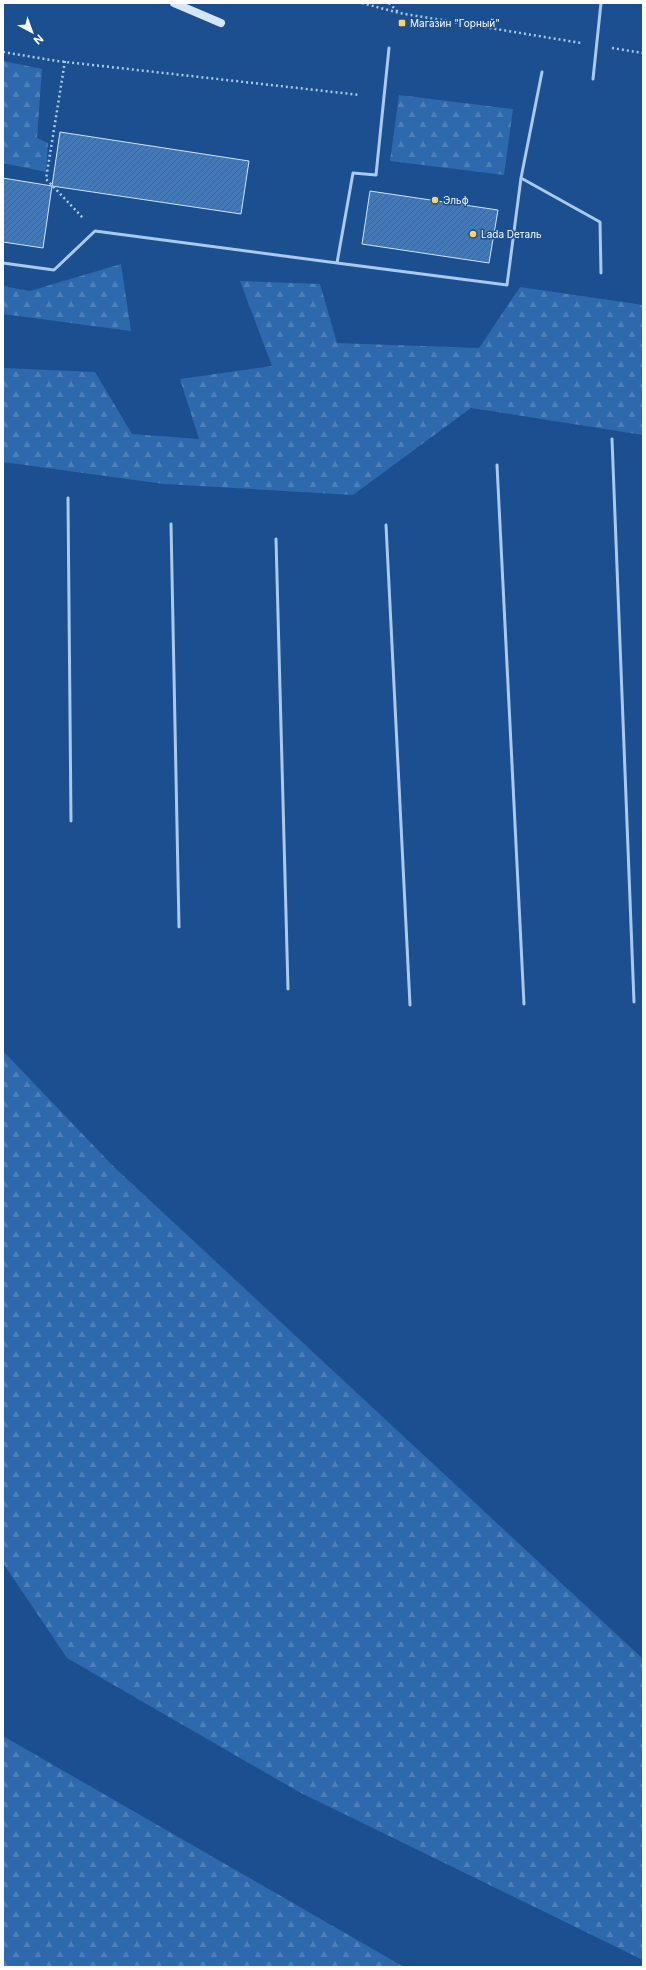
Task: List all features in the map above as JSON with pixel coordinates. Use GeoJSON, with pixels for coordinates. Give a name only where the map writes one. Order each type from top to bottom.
{"type":"FeatureCollection","features":[{"type":"Feature","properties":{"kind":"street"},"geometry":{"type":"LineString","coordinates":[[174,3],[221,22]]}},
{"type":"Feature","properties":{"kind":"lane"},"geometry":{"type":"LineString","coordinates":[[592,80],[601,3]]}},
{"type":"Feature","properties":{"kind":"lane"},"geometry":{"type":"LineString","coordinates":[[337,263],[353,173],[376,175],[389,48]]}},
{"type":"Feature","properties":{"kind":"lane"},"geometry":{"type":"LineString","coordinates":[[3,263],[54,270],[95,231],[506,285],[521,178],[542,72]]}},
{"type":"Feature","properties":{"kind":"lane"},"geometry":{"type":"LineString","coordinates":[[521,178],[600,222],[601,274]]}},
{"type":"Feature","properties":{"kind":"lane"},"geometry":{"type":"LineString","coordinates":[[612,439],[634,1002]]}},
{"type":"Feature","properties":{"kind":"lane"},"geometry":{"type":"LineString","coordinates":[[498,465],[524,1004]]}},
{"type":"Feature","properties":{"kind":"lane"},"geometry":{"type":"LineString","coordinates":[[68,498],[71,821]]}},
{"type":"Feature","properties":{"kind":"lane"},"geometry":{"type":"LineString","coordinates":[[171,524],[179,927]]}},
{"type":"Feature","properties":{"kind":"lane"},"geometry":{"type":"LineString","coordinates":[[386,525],[410,1005]]}},
{"type":"Feature","properties":{"kind":"lane"},"geometry":{"type":"LineString","coordinates":[[276,539],[288,989]]}},
{"type":"Feature","properties":{"kind":"path"},"geometry":{"type":"LineString","coordinates":[[362,3],[399,13],[643,53]]}},
{"type":"Feature","properties":{"kind":"path"},"geometry":{"type":"LineString","coordinates":[[389,3],[399,13]]}},
{"type":"Feature","properties":{"kind":"path"},"geometry":{"type":"LineString","coordinates":[[3,52],[65,61],[360,95]]}},
{"type":"Feature","properties":{"kind":"path"},"geometry":{"type":"LineString","coordinates":[[65,61],[46,179],[95,231]]}},
{"type":"Feature","properties":{"kind":"green space"},"geometry":{"type":"Polygon","coordinates":[[[3,61],[42,69],[37,138],[48,143],[46,172],[3,163],[3,61]]]}},
{"type":"Feature","properties":{"kind":"green space"},"geometry":{"type":"Polygon","coordinates":[[[399,95],[513,109],[504,175],[390,161],[399,95]]]}},
{"type":"Feature","properties":{"kind":"green space"},"geometry":{"type":"Polygon","coordinates":[[[121,264],[131,331],[3,314],[3,286],[30,291],[121,264]]]}},
{"type":"Feature","properties":{"kind":"green space"},"geometry":{"type":"Polygon","coordinates":[[[240,281],[320,284],[337,343],[479,348],[520,287],[643,305],[643,435],[471,408],[353,495],[164,484],[3,462],[3,368],[95,372],[132,434],[199,439],[180,379],[272,366],[240,281]]]}},
{"type":"Feature","properties":{"kind":"green space"},"geometry":{"type":"Polygon","coordinates":[[[3,1051],[114,1167],[643,1659],[643,1960],[299,1792],[67,1658],[3,1563],[3,1051]]]}},
{"type":"Feature","properties":{"kind":"green space"},"geometry":{"type":"Polygon","coordinates":[[[3,1736],[404,1967],[3,1967],[3,1736]]]}},
{"type":"Feature","properties":{"kind":"building"},"geometry":{"type":"Polygon","coordinates":[[[60,132],[249,161],[241,214],[52,186],[60,132]]]}},
{"type":"Feature","properties":{"kind":"building"},"geometry":{"type":"Polygon","coordinates":[[[3,178],[52,186],[43,248],[3,242],[3,178]]]}},
{"type":"Feature","properties":{"kind":"building"},"geometry":{"type":"Polygon","coordinates":[[[370,191],[498,210],[489,263],[362,244],[370,191]]]}},
{"type":"Feature","properties":{"kind":"place","name":"Магазин \"Горный\""},"geometry":{"type":"Point","coordinates":[402,23]}},
{"type":"Feature","properties":{"kind":"place","name":"Эльф"},"geometry":{"type":"Point","coordinates":[435,200]}},
{"type":"Feature","properties":{"kind":"place","name":"Lada Dеталь"},"geometry":{"type":"Point","coordinates":[473,234]}}]}
